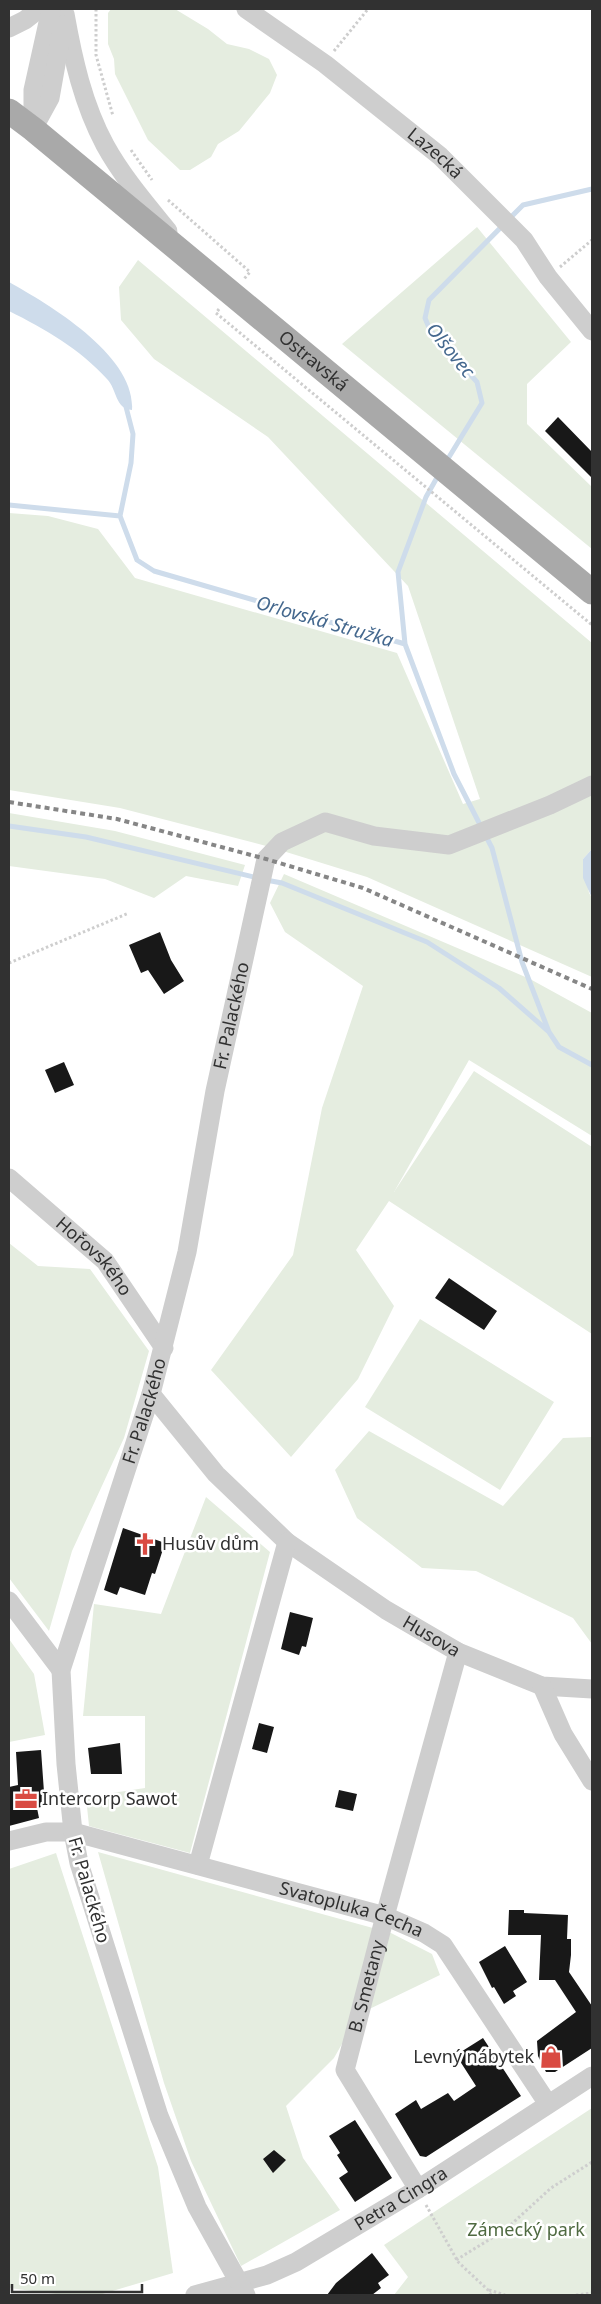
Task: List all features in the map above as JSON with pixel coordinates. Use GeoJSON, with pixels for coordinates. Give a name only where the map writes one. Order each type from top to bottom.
{"type":"FeatureCollection","features":[{"type":"Feature","properties":{"kind":"main road","name":"Ostravská"},"geometry":{"type":"LineString","coordinates":[[9,111],[33,128],[592,592]]}},
{"type":"Feature","properties":{"kind":"street"},"geometry":{"type":"LineString","coordinates":[[9,28],[26,20],[39,9]]}},
{"type":"Feature","properties":{"kind":"street","name":"Lazecká"},"geometry":{"type":"LineString","coordinates":[[246,9],[325,64],[440,156],[524,240],[548,277],[592,331]]}},
{"type":"Feature","properties":{"kind":"street"},"geometry":{"type":"LineString","coordinates":[[33,128],[33,90],[60,10]]}},
{"type":"Feature","properties":{"kind":"street"},"geometry":{"type":"LineString","coordinates":[[60,10],[82,89],[105,146],[145,203],[224,288]]}},
{"type":"Feature","properties":{"kind":"street","name":"Fr. Palackého"},"geometry":{"type":"LineString","coordinates":[[243,2289],[197,2207],[159,2116],[86,1885],[73,1832],[61,1670],[95,1560],[151,1394],[164,1348],[187,1252],[216,1091],[266,858],[282,842],[325,822],[374,836],[449,845],[550,805],[592,785]]}},
{"type":"Feature","properties":{"kind":"street","name":"Hořovského"},"geometry":{"type":"LineString","coordinates":[[9,1178],[105,1261],[164,1348]]}},
{"type":"Feature","properties":{"kind":"street","name":"Husova"},"geometry":{"type":"LineString","coordinates":[[151,1394],[216,1474],[287,1542],[386,1610],[458,1652],[542,1686],[592,1689]]}},
{"type":"Feature","properties":{"kind":"street"},"geometry":{"type":"LineString","coordinates":[[198,1865],[287,1542]]}},
{"type":"Feature","properties":{"kind":"street"},"geometry":{"type":"LineString","coordinates":[[9,1601],[61,1670]]}},
{"type":"Feature","properties":{"kind":"street","name":"B. Smetany"},"geometry":{"type":"LineString","coordinates":[[418,2189],[345,2070],[385,1916],[458,1652]]}},
{"type":"Feature","properties":{"kind":"street"},"geometry":{"type":"LineString","coordinates":[[542,1686],[563,1734],[592,1781]]}},
{"type":"Feature","properties":{"kind":"street","name":"Svatopluka Čecha"},"geometry":{"type":"LineString","coordinates":[[9,1842],[46,1832],[73,1832],[385,1916],[424,1933],[443,1945],[548,2104]]}},
{"type":"Feature","properties":{"kind":"street","name":"Petra Cingra"},"geometry":{"type":"LineString","coordinates":[[196,2295],[243,2289],[267,2275],[296,2262],[418,2189],[592,2076]]}},
{"type":"Feature","properties":{"kind":"path"},"geometry":{"type":"LineString","coordinates":[[96,9],[96,54],[114,120]]}},
{"type":"Feature","properties":{"kind":"path"},"geometry":{"type":"LineString","coordinates":[[325,64],[368,9]]}},
{"type":"Feature","properties":{"kind":"path"},"geometry":{"type":"LineString","coordinates":[[127,145],[154,182]]}},
{"type":"Feature","properties":{"kind":"path"},"geometry":{"type":"LineString","coordinates":[[164,198],[250,272],[224,288],[216,313],[592,625]]}},
{"type":"Feature","properties":{"kind":"path"},"geometry":{"type":"LineString","coordinates":[[548,277],[592,240]]}},
{"type":"Feature","properties":{"kind":"path"},"geometry":{"type":"LineString","coordinates":[[9,963],[129,913]]}},
{"type":"Feature","properties":{"kind":"path"},"geometry":{"type":"LineString","coordinates":[[456,2260],[505,2230],[551,2188],[592,2162]]}},
{"type":"Feature","properties":{"kind":"path"},"geometry":{"type":"LineString","coordinates":[[418,2189],[456,2260],[491,2295]]}},
{"type":"Feature","properties":{"kind":"path"},"geometry":{"type":"LineString","coordinates":[[488,2290],[505,2295]]}},
{"type":"Feature","properties":{"kind":"path"},"geometry":{"type":"LineString","coordinates":[[576,2295],[592,2293]]}},
{"type":"Feature","properties":{"kind":"green space"},"geometry":{"type":"Polygon","coordinates":[[[111,9],[175,9],[208,29],[227,44],[249,49],[269,59],[277,75],[270,93],[239,131],[218,144],[211,157],[190,170],[180,170],[148,140],[115,74],[114,59],[108,44],[108,13],[111,9]]]}},
{"type":"Feature","properties":{"kind":"green space"},"geometry":{"type":"Polygon","coordinates":[[[477,227],[571,342],[527,384],[527,424],[592,487],[592,549],[342,344],[477,227]]]}},
{"type":"Feature","properties":{"kind":"green space"},"geometry":{"type":"Polygon","coordinates":[[[138,260],[592,643],[592,849],[583,859],[589,893],[592,898],[592,977],[367,877],[270,847],[120,808],[9,790],[9,513],[48,516],[98,529],[135,578],[397,653],[463,804],[480,799],[408,586],[268,437],[154,359],[121,320],[119,287],[138,260]]]}},
{"type":"Feature","properties":{"kind":"green space"},"geometry":{"type":"Polygon","coordinates":[[[9,813],[115,831],[245,865],[238,886],[186,876],[154,898],[105,879],[9,866],[9,813]]]}},
{"type":"Feature","properties":{"kind":"green space"},"geometry":{"type":"Polygon","coordinates":[[[284,874],[530,979],[592,1013],[592,1136],[469,1060],[394,1192],[474,1071],[592,1147],[592,1334],[389,1201],[356,1250],[394,1306],[358,1379],[291,1457],[211,1370],[293,1255],[322,1108],[363,986],[285,932],[270,903],[284,874]]]}},
{"type":"Feature","properties":{"kind":"green space"},"geometry":{"type":"Polygon","coordinates":[[[9,1243],[38,1266],[90,1269],[149,1351],[124,1438],[72,1551],[49,1631],[9,1578],[9,1243]]]}},
{"type":"Feature","properties":{"kind":"green space"},"geometry":{"type":"Polygon","coordinates":[[[420,1319],[554,1402],[500,1490],[365,1407],[420,1319]]]}},
{"type":"Feature","properties":{"kind":"green space"},"geometry":{"type":"Polygon","coordinates":[[[369,1431],[503,1506],[563,1438],[592,1437],[592,1644],[573,1618],[476,1571],[422,1568],[357,1518],[335,1470],[369,1431]]]}},
{"type":"Feature","properties":{"kind":"green space"},"geometry":{"type":"Polygon","coordinates":[[[206,1497],[270,1552],[190,1853],[89,1826],[86,1797],[145,1788],[145,1716],[83,1716],[94,1604],[161,1614],[206,1497]]]}},
{"type":"Feature","properties":{"kind":"green space"},"geometry":{"type":"Polygon","coordinates":[[[9,1639],[34,1674],[45,1735],[9,1742],[9,1639]]]}},
{"type":"Feature","properties":{"kind":"green space"},"geometry":{"type":"Polygon","coordinates":[[[98,1852],[391,1933],[432,1954],[440,1975],[359,2014],[334,2058],[286,2106],[303,2158],[340,2210],[241,2266],[191,2161],[164,2083],[98,1852]]]}},
{"type":"Feature","properties":{"kind":"green space"},"geometry":{"type":"Polygon","coordinates":[[[56,1853],[158,2167],[173,2273],[99,2295],[64,2295],[9,2288],[9,1869],[56,1853]]]}},
{"type":"Feature","properties":{"kind":"green space","name":"Zámecký park"},"geometry":{"type":"Polygon","coordinates":[[[592,2108],[592,2295],[394,2295],[408,2277],[384,2245],[592,2108]]]}},
{"type":"Feature","properties":{"kind":"water"},"geometry":{"type":"Polygon","coordinates":[[[9,282],[67,318],[106,352],[120,370],[130,390],[132,410],[122,406],[107,379],[74,349],[36,325],[9,311],[9,282]]]}},
{"type":"Feature","properties":{"kind":"water"},"geometry":{"type":"Polygon","coordinates":[[[592,849],[592,898],[583,878],[583,859],[592,849]]]}},
{"type":"Feature","properties":{"kind":"building"},"geometry":{"type":"Polygon","coordinates":[[[558,417],[592,452],[592,478],[545,431],[558,417]]]}},
{"type":"Feature","properties":{"kind":"building"},"geometry":{"type":"Polygon","coordinates":[[[160,932],[171,960],[184,981],[164,994],[148,970],[141,973],[129,945],[160,932]]]}},
{"type":"Feature","properties":{"kind":"building"},"geometry":{"type":"Polygon","coordinates":[[[64,1062],[74,1085],[55,1093],[45,1070],[64,1062]]]}},
{"type":"Feature","properties":{"kind":"building"},"geometry":{"type":"Polygon","coordinates":[[[449,1278],[497,1311],[484,1330],[435,1298],[449,1278]]]}},
{"type":"Feature","properties":{"kind":"building"},"geometry":{"type":"Polygon","coordinates":[[[123,1528],[165,1543],[155,1574],[152,1573],[145,1595],[120,1587],[117,1595],[104,1590],[123,1528]]]}},
{"type":"Feature","properties":{"kind":"building"},"geometry":{"type":"Polygon","coordinates":[[[290,1612],[313,1618],[306,1647],[302,1646],[299,1655],[281,1649],[290,1612]]]}},
{"type":"Feature","properties":{"kind":"building"},"geometry":{"type":"Polygon","coordinates":[[[259,1723],[274,1727],[267,1753],[252,1749],[259,1723]]]}},
{"type":"Feature","properties":{"kind":"building"},"geometry":{"type":"Polygon","coordinates":[[[120,1743],[122,1774],[91,1774],[88,1748],[120,1743]]]}},
{"type":"Feature","properties":{"kind":"building"},"geometry":{"type":"Polygon","coordinates":[[[41,1750],[45,1806],[37,1808],[39,1818],[9,1826],[9,1787],[18,1785],[16,1752],[41,1750]]]}},
{"type":"Feature","properties":{"kind":"building"},"geometry":{"type":"Polygon","coordinates":[[[339,1790],[357,1794],[353,1811],[335,1807],[339,1790]]]}},
{"type":"Feature","properties":{"kind":"building"},"geometry":{"type":"Polygon","coordinates":[[[509,1910],[524,1910],[524,1913],[568,1915],[567,1939],[571,1939],[569,1972],[592,2006],[592,2048],[555,2072],[546,2072],[538,2056],[537,2041],[576,2012],[555,1980],[539,1980],[541,1935],[508,1935],[509,1910]]]}},
{"type":"Feature","properties":{"kind":"building"},"geometry":{"type":"Polygon","coordinates":[[[505,1946],[527,1982],[513,1991],[516,1996],[504,2004],[494,1987],[492,1988],[479,1962],[505,1946]]]}},
{"type":"Feature","properties":{"kind":"building"},"geometry":{"type":"Polygon","coordinates":[[[483,2038],[521,2096],[426,2157],[420,2156],[395,2114],[416,2100],[421,2109],[448,2093],[454,2101],[476,2086],[456,2055],[483,2038]]]}},
{"type":"Feature","properties":{"kind":"building"},"geometry":{"type":"Polygon","coordinates":[[[355,2120],[392,2178],[355,2202],[339,2178],[348,2172],[337,2155],[340,2153],[329,2136],[355,2120]]]}},
{"type":"Feature","properties":{"kind":"building"},"geometry":{"type":"Polygon","coordinates":[[[274,2150],[286,2160],[273,2173],[263,2159],[274,2150]]]}},
{"type":"Feature","properties":{"kind":"building"},"geometry":{"type":"Polygon","coordinates":[[[372,2253],[389,2275],[378,2283],[381,2288],[372,2295],[327,2295],[336,2283],[372,2253]]]}},
{"type":"Feature","properties":{"kind":"waterway","name":"Olšovec"},"geometry":{"type":"LineString","coordinates":[[446,462],[482,403],[477,382],[430,330],[425,318],[429,300],[523,205],[592,189]]}},
{"type":"Feature","properties":{"kind":"waterway","name":"Orlovská Stružka"},"geometry":{"type":"LineString","coordinates":[[125,403],[133,434],[131,463],[120,516],[137,560],[154,571],[405,644],[454,774],[492,848],[522,962],[549,1032],[559,1047],[592,1065]]}},
{"type":"Feature","properties":{"kind":"waterway","name":"Olšovec"},"geometry":{"type":"LineString","coordinates":[[405,644],[398,572],[426,497],[439,474]]}},
{"type":"Feature","properties":{"kind":"waterway"},"geometry":{"type":"LineString","coordinates":[[9,505],[120,516]]}},
{"type":"Feature","properties":{"kind":"waterway"},"geometry":{"type":"LineString","coordinates":[[9,826],[86,837],[258,878]]}},
{"type":"Feature","properties":{"kind":"waterway"},"geometry":{"type":"LineString","coordinates":[[266,880],[282,883],[427,942],[499,988],[548,1031]]}},
{"type":"Feature","properties":{"kind":"railway"},"geometry":{"type":"LineString","coordinates":[[9,802],[117,819],[266,859],[363,888],[592,989]]}},
{"type":"Feature","properties":{"kind":"place","name":"Husův dům"},"geometry":{"type":"Point","coordinates":[145,1544]}},
{"type":"Feature","properties":{"kind":"place","name":"Intercorp Sawot"},"geometry":{"type":"Point","coordinates":[26,1799]}},
{"type":"Feature","properties":{"kind":"place","name":"Levný nábytek"},"geometry":{"type":"Point","coordinates":[551,2057]}}]}
